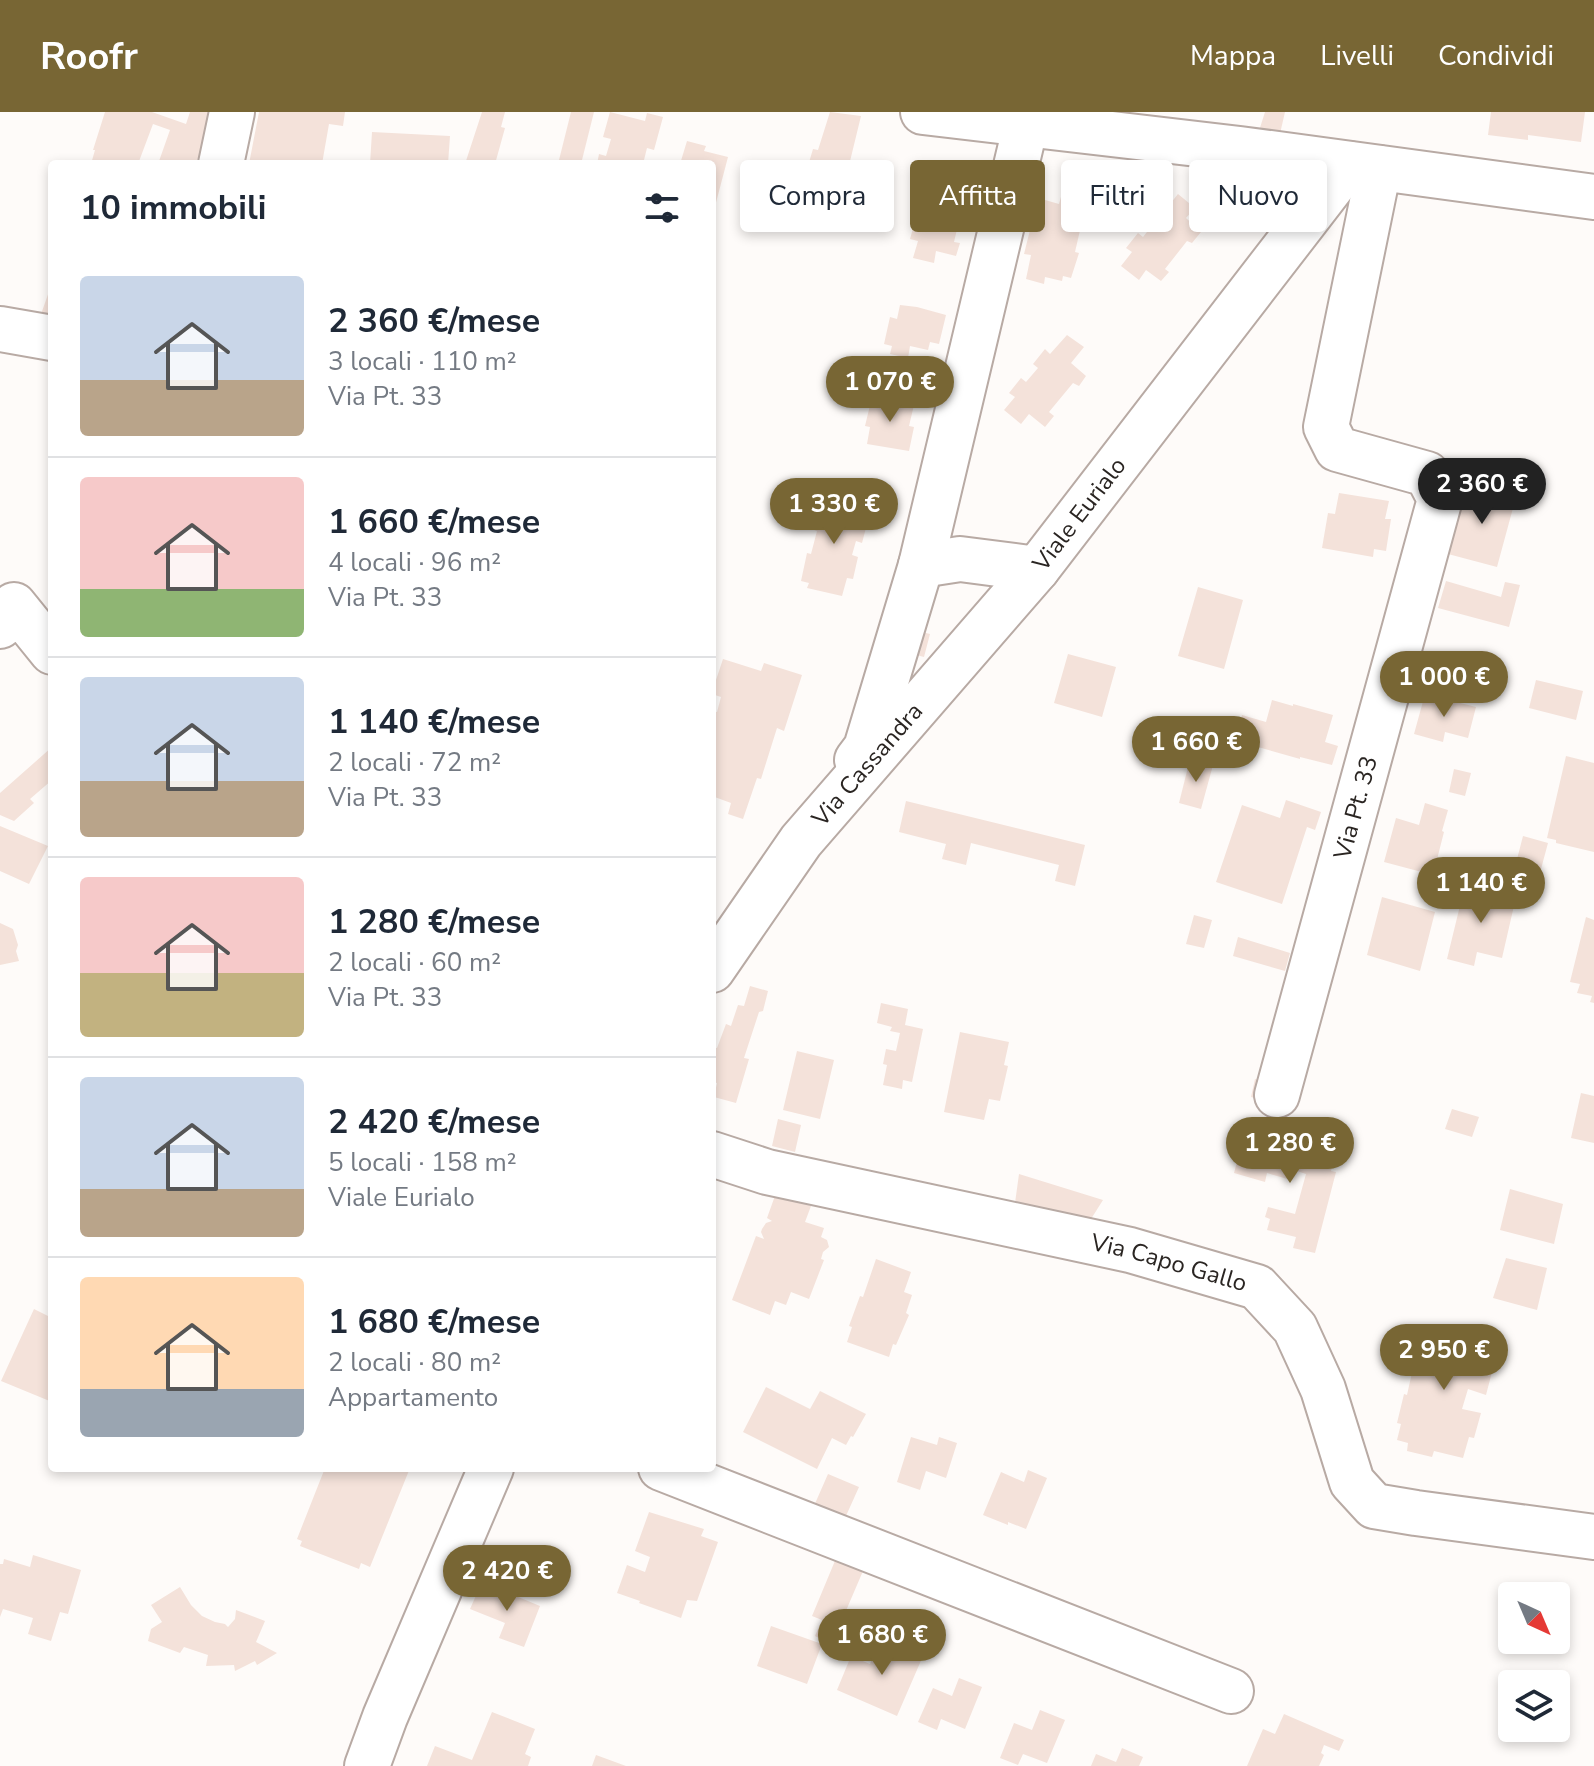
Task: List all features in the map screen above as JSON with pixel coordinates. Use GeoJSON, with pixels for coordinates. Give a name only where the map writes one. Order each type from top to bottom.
{"type":"FeatureCollection","features":[{"type":"Feature","properties":{"kind":"street"},"geometry":{"type":"LineString","coordinates":[[222,160],[232,112]]}},
{"type":"Feature","properties":{"kind":"street"},"geometry":{"type":"LineString","coordinates":[[923,112],[1047,121],[1594,197]]}},
{"type":"Feature","properties":{"kind":"street"},"geometry":{"type":"LineString","coordinates":[[801,841],[866,748],[1047,121]]}},
{"type":"Feature","properties":{"kind":"street","name":"Viale Eurialo"},"geometry":{"type":"LineString","coordinates":[[921,565],[960,559],[1037,569],[1364,166]]}},
{"type":"Feature","properties":{"kind":"street","name":"Via Pt. 33"},"geometry":{"type":"LineString","coordinates":[[1277,1095],[1440,499],[1427,474],[1337,449],[1326,427],[1364,166]]}},
{"type":"Feature","properties":{"kind":"street"},"geometry":{"type":"LineString","coordinates":[[0,329],[48,337]]}},
{"type":"Feature","properties":{"kind":"street","name":"Via Cassandra"},"geometry":{"type":"LineString","coordinates":[[716,964],[801,841],[1037,569]]}},
{"type":"Feature","properties":{"kind":"street"},"geometry":{"type":"LineString","coordinates":[[7,615],[48,649]]}},
{"type":"Feature","properties":{"kind":"street","name":"Via Capo Gallo"},"geometry":{"type":"LineString","coordinates":[[716,1155],[767,1172],[1130,1250],[1257,1287],[1295,1328],[1323,1389],[1352,1482],[1374,1506],[1594,1537]]}},
{"type":"Feature","properties":{"kind":"street"},"geometry":{"type":"LineString","coordinates":[[367,1766],[489,1472]]}},
{"type":"Feature","properties":{"kind":"street"},"geometry":{"type":"LineString","coordinates":[[671,1472],[1231,1691]]}},
{"type":"Feature","properties":{"kind":"building"},"geometry":{"type":"Polygon","coordinates":[[[105,112],[152,112],[186,124],[190,112],[207,112],[225,118],[197,160],[159,160],[170,130],[153,124],[140,160],[92,160],[105,112]]]}},
{"type":"Feature","properties":{"kind":"building"},"geometry":{"type":"Polygon","coordinates":[[[259,112],[345,112],[343,126],[329,124],[323,160],[250,160],[259,112]]]}},
{"type":"Feature","properties":{"kind":"building"},"geometry":{"type":"Polygon","coordinates":[[[482,112],[505,112],[501,127],[505,128],[496,160],[466,160],[482,112]]]}},
{"type":"Feature","properties":{"kind":"building"},"geometry":{"type":"Polygon","coordinates":[[[571,112],[594,112],[582,160],[559,160],[571,112]]]}},
{"type":"Feature","properties":{"kind":"building"},"geometry":{"type":"Polygon","coordinates":[[[610,112],[645,121],[647,113],[663,117],[654,150],[647,148],[644,160],[598,160],[599,154],[606,156],[611,139],[603,137],[610,112]]]}},
{"type":"Feature","properties":{"kind":"building"},"geometry":{"type":"Polygon","coordinates":[[[830,112],[861,116],[850,160],[810,160],[813,149],[818,150],[830,112]]]}},
{"type":"Feature","properties":{"kind":"building"},"geometry":{"type":"Polygon","coordinates":[[[1265,112],[1285,112],[1279,138],[1258,134],[1265,112]]]}},
{"type":"Feature","properties":{"kind":"building"},"geometry":{"type":"Polygon","coordinates":[[[1491,112],[1585,112],[1581,142],[1528,135],[1528,140],[1488,135],[1491,112]]]}},
{"type":"Feature","properties":{"kind":"building"},"geometry":{"type":"Polygon","coordinates":[[[372,132],[450,136],[448,160],[370,160],[372,132]]]}},
{"type":"Feature","properties":{"kind":"building"},"geometry":{"type":"Polygon","coordinates":[[[687,141],[706,146],[704,151],[728,157],[716,203],[716,160],[681,160],[687,141]]]}},
{"type":"Feature","properties":{"kind":"building"},"geometry":{"type":"Polygon","coordinates":[[[1178,194],[1189,203],[1186,218],[1189,232],[1201,232],[1192,243],[1187,241],[1165,269],[1169,272],[1161,281],[1146,270],[1139,280],[1121,266],[1132,252],[1126,248],[1138,233],[1143,237],[1147,232],[1173,232],[1173,200],[1178,194]]]}},
{"type":"Feature","properties":{"kind":"building"},"geometry":{"type":"Polygon","coordinates":[[[1061,197],[1061,232],[1080,232],[1075,252],[1079,253],[1071,278],[1063,276],[1062,281],[1045,277],[1044,284],[1026,279],[1031,255],[1024,254],[1030,232],[1045,232],[1045,200],[1059,204],[1061,197]]]}},
{"type":"Feature","properties":{"kind":"building"},"geometry":{"type":"Polygon","coordinates":[[[912,232],[956,232],[954,242],[960,243],[956,256],[936,251],[934,263],[913,258],[918,241],[910,239],[912,232]]]}},
{"type":"Feature","properties":{"kind":"building"},"geometry":{"type":"Polygon","coordinates":[[[48,294],[48,319],[40,317],[48,294]]]}},
{"type":"Feature","properties":{"kind":"building"},"geometry":{"type":"Polygon","coordinates":[[[900,305],[946,315],[939,344],[930,342],[928,350],[910,346],[908,358],[890,354],[892,346],[884,344],[890,317],[897,319],[900,305]]]}},
{"type":"Feature","properties":{"kind":"building"},"geometry":{"type":"Polygon","coordinates":[[[1067,335],[1084,347],[1071,363],[1086,376],[1079,386],[1073,383],[1049,412],[1054,416],[1045,427],[1029,414],[1021,424],[1004,410],[1015,397],[1009,393],[1021,378],[1026,382],[1038,368],[1033,364],[1045,349],[1050,354],[1067,335]]]}},
{"type":"Feature","properties":{"kind":"building"},"geometry":{"type":"Polygon","coordinates":[[[872,397],[914,405],[909,426],[914,427],[909,451],[867,444],[870,427],[865,426],[872,397]]]}},
{"type":"Feature","properties":{"kind":"building"},"geometry":{"type":"Polygon","coordinates":[[[1467,485],[1516,497],[1497,567],[1448,554],[1467,485]]]}},
{"type":"Feature","properties":{"kind":"building"},"geometry":{"type":"Polygon","coordinates":[[[1339,493],[1389,501],[1385,519],[1391,519],[1386,551],[1374,549],[1373,557],[1322,548],[1328,513],[1335,514],[1339,493]]]}},
{"type":"Feature","properties":{"kind":"building"},"geometry":{"type":"Polygon","coordinates":[[[829,497],[864,505],[860,523],[867,524],[862,543],[856,541],[852,555],[858,557],[853,579],[847,578],[842,596],[807,588],[809,583],[801,581],[807,553],[811,554],[817,531],[814,530],[819,502],[828,504],[829,497]]]}},
{"type":"Feature","properties":{"kind":"building"},"geometry":{"type":"Polygon","coordinates":[[[1446,581],[1501,597],[1505,582],[1520,585],[1509,627],[1438,608],[1446,581]]]}},
{"type":"Feature","properties":{"kind":"building"},"geometry":{"type":"Polygon","coordinates":[[[1198,587],[1243,600],[1224,669],[1178,656],[1198,587]]]}},
{"type":"Feature","properties":{"kind":"building"},"geometry":{"type":"Polygon","coordinates":[[[903,627],[930,634],[924,657],[897,650],[903,627]]]}},
{"type":"Feature","properties":{"kind":"building"},"geometry":{"type":"Polygon","coordinates":[[[1068,654],[1116,667],[1102,717],[1054,703],[1068,654]]]}},
{"type":"Feature","properties":{"kind":"building"},"geometry":{"type":"Polygon","coordinates":[[[723,659],[761,671],[764,663],[802,675],[784,731],[777,728],[761,779],[757,778],[743,819],[728,814],[731,803],[716,797],[716,712],[721,697],[716,695],[716,680],[723,659]]]}},
{"type":"Feature","properties":{"kind":"building"},"geometry":{"type":"Polygon","coordinates":[[[1536,680],[1583,691],[1576,720],[1529,708],[1536,680]]]}},
{"type":"Feature","properties":{"kind":"building"},"geometry":{"type":"Polygon","coordinates":[[[1425,694],[1476,707],[1468,738],[1445,732],[1443,742],[1414,734],[1425,694]]]}},
{"type":"Feature","properties":{"kind":"building"},"geometry":{"type":"Polygon","coordinates":[[[1272,700],[1333,715],[1325,742],[1338,746],[1332,765],[1258,747],[1256,756],[1233,749],[1242,715],[1266,722],[1272,700]]]}},
{"type":"Feature","properties":{"kind":"building"},"geometry":{"type":"Polygon","coordinates":[[[48,751],[48,783],[30,799],[34,803],[14,821],[0,815],[0,793],[48,751]]]}},
{"type":"Feature","properties":{"kind":"building"},"geometry":{"type":"Polygon","coordinates":[[[1566,756],[1594,763],[1594,852],[1547,838],[1566,756]]]}},
{"type":"Feature","properties":{"kind":"building"},"geometry":{"type":"Polygon","coordinates":[[[1190,759],[1213,765],[1201,809],[1179,803],[1190,759]]]}},
{"type":"Feature","properties":{"kind":"building"},"geometry":{"type":"Polygon","coordinates":[[[1454,769],[1471,773],[1465,796],[1449,792],[1454,769]]]}},
{"type":"Feature","properties":{"kind":"building"},"geometry":{"type":"Polygon","coordinates":[[[1286,800],[1321,812],[1315,830],[1307,827],[1282,904],[1216,882],[1242,805],[1280,818],[1286,800]]]}},
{"type":"Feature","properties":{"kind":"building"},"geometry":{"type":"Polygon","coordinates":[[[906,801],[1085,845],[1075,886],[1055,881],[1059,865],[971,843],[966,865],[942,859],[946,844],[899,832],[906,801]]]}},
{"type":"Feature","properties":{"kind":"building"},"geometry":{"type":"Polygon","coordinates":[[[1425,803],[1448,810],[1433,875],[1384,862],[1396,818],[1419,825],[1425,803]]]}},
{"type":"Feature","properties":{"kind":"building"},"geometry":{"type":"Polygon","coordinates":[[[0,826],[48,846],[29,884],[0,871],[0,826]]]}},
{"type":"Feature","properties":{"kind":"building"},"geometry":{"type":"Polygon","coordinates":[[[1523,836],[1548,843],[1541,869],[1516,863],[1523,836]]]}},
{"type":"Feature","properties":{"kind":"building"},"geometry":{"type":"Polygon","coordinates":[[[1465,885],[1516,897],[1502,958],[1477,952],[1474,966],[1447,959],[1465,885]]]}},
{"type":"Feature","properties":{"kind":"building"},"geometry":{"type":"Polygon","coordinates":[[[1382,897],[1435,912],[1420,971],[1367,955],[1382,897]]]}},
{"type":"Feature","properties":{"kind":"building"},"geometry":{"type":"Polygon","coordinates":[[[1194,915],[1212,920],[1204,948],[1186,944],[1194,915]]]}},
{"type":"Feature","properties":{"kind":"building"},"geometry":{"type":"Polygon","coordinates":[[[1586,917],[1594,920],[1594,1003],[1590,1002],[1592,996],[1577,993],[1580,984],[1570,982],[1586,917]]]}},
{"type":"Feature","properties":{"kind":"building"},"geometry":{"type":"Polygon","coordinates":[[[0,923],[13,929],[19,961],[0,965],[0,923]]]}},
{"type":"Feature","properties":{"kind":"building"},"geometry":{"type":"Polygon","coordinates":[[[1238,937],[1290,953],[1285,971],[1233,956],[1238,937]]]}},
{"type":"Feature","properties":{"kind":"building"},"geometry":{"type":"Polygon","coordinates":[[[750,986],[768,991],[744,1058],[749,1059],[736,1103],[716,1098],[716,1048],[726,1024],[731,1026],[738,1005],[744,1006],[750,986]]]}},
{"type":"Feature","properties":{"kind":"building"},"geometry":{"type":"Polygon","coordinates":[[[881,1003],[908,1009],[905,1025],[923,1029],[912,1082],[903,1080],[902,1089],[883,1085],[886,1049],[896,1051],[900,1033],[877,1023],[881,1003]]]}},
{"type":"Feature","properties":{"kind":"building"},"geometry":{"type":"Polygon","coordinates":[[[960,1032],[1009,1042],[1004,1065],[1008,1066],[1000,1101],[989,1099],[984,1120],[944,1112],[960,1032]]]}},
{"type":"Feature","properties":{"kind":"building"},"geometry":{"type":"Polygon","coordinates":[[[797,1051],[834,1060],[820,1119],[783,1110],[797,1051]]]}},
{"type":"Feature","properties":{"kind":"building"},"geometry":{"type":"Polygon","coordinates":[[[1255,1079],[1271,1084],[1267,1101],[1251,1097],[1255,1079]]]}},
{"type":"Feature","properties":{"kind":"building"},"geometry":{"type":"Polygon","coordinates":[[[1581,1093],[1594,1096],[1594,1143],[1571,1138],[1581,1093]]]}},
{"type":"Feature","properties":{"kind":"building"},"geometry":{"type":"Polygon","coordinates":[[[1452,1109],[1479,1117],[1472,1137],[1445,1129],[1452,1109]]]}},
{"type":"Feature","properties":{"kind":"building"},"geometry":{"type":"Polygon","coordinates":[[[778,1119],[801,1125],[795,1152],[772,1146],[778,1119]]]}},
{"type":"Feature","properties":{"kind":"building"},"geometry":{"type":"Polygon","coordinates":[[[1246,1128],[1288,1140],[1285,1153],[1296,1156],[1298,1149],[1334,1159],[1331,1171],[1336,1172],[1315,1253],[1293,1248],[1296,1237],[1267,1230],[1270,1219],[1265,1217],[1268,1207],[1295,1214],[1306,1174],[1294,1170],[1291,1180],[1267,1173],[1265,1182],[1234,1173],[1246,1128]]]}},
{"type":"Feature","properties":{"kind":"building"},"geometry":{"type":"Polygon","coordinates":[[[1019,1174],[1103,1200],[1091,1219],[1015,1203],[1019,1174]]]}},
{"type":"Feature","properties":{"kind":"building"},"geometry":{"type":"Polygon","coordinates":[[[1510,1189],[1563,1204],[1554,1244],[1500,1230],[1510,1189]]]}},
{"type":"Feature","properties":{"kind":"building"},"geometry":{"type":"Polygon","coordinates":[[[776,1193],[811,1206],[805,1222],[824,1228],[821,1237],[827,1240],[829,1247],[823,1252],[821,1259],[824,1260],[809,1299],[791,1292],[786,1305],[775,1301],[770,1315],[732,1300],[756,1236],[764,1239],[762,1229],[772,1221],[767,1218],[776,1193]]]}},
{"type":"Feature","properties":{"kind":"building"},"geometry":{"type":"Polygon","coordinates":[[[1506,1258],[1547,1268],[1537,1310],[1493,1298],[1506,1258]]]}},
{"type":"Feature","properties":{"kind":"building"},"geometry":{"type":"Polygon","coordinates":[[[876,1259],[911,1272],[904,1292],[912,1295],[906,1313],[909,1315],[889,1357],[847,1342],[852,1327],[849,1326],[876,1259]]]}},
{"type":"Feature","properties":{"kind":"building"},"geometry":{"type":"Polygon","coordinates":[[[34,1309],[48,1316],[48,1400],[1,1381],[34,1309]]]}},
{"type":"Feature","properties":{"kind":"building"},"geometry":{"type":"Polygon","coordinates":[[[1424,1324],[1464,1334],[1463,1339],[1498,1349],[1486,1395],[1468,1389],[1462,1409],[1481,1413],[1474,1438],[1469,1437],[1463,1458],[1434,1451],[1432,1457],[1407,1451],[1408,1443],[1397,1440],[1401,1424],[1397,1423],[1413,1368],[1410,1367],[1424,1324]]]}},
{"type":"Feature","properties":{"kind":"building"},"geometry":{"type":"Polygon","coordinates":[[[766,1387],[810,1409],[820,1391],[866,1414],[846,1445],[832,1438],[817,1469],[743,1432],[766,1387]]]}},
{"type":"Feature","properties":{"kind":"building"},"geometry":{"type":"Polygon","coordinates":[[[911,1437],[937,1445],[939,1437],[957,1443],[946,1478],[926,1471],[920,1490],[897,1482],[911,1437]]]}},
{"type":"Feature","properties":{"kind":"building"},"geometry":{"type":"Polygon","coordinates":[[[1028,1470],[1047,1478],[1026,1529],[983,1515],[1001,1472],[1024,1482],[1028,1470]]]}},
{"type":"Feature","properties":{"kind":"building"},"geometry":{"type":"Polygon","coordinates":[[[323,1472],[408,1472],[370,1567],[361,1563],[359,1569],[300,1546],[302,1541],[297,1539],[323,1472]]]}},
{"type":"Feature","properties":{"kind":"building"},"geometry":{"type":"Polygon","coordinates":[[[828,1474],[859,1487],[841,1527],[810,1515],[828,1474]]]}},
{"type":"Feature","properties":{"kind":"building"},"geometry":{"type":"Polygon","coordinates":[[[649,1512],[704,1529],[701,1536],[718,1542],[697,1601],[687,1600],[681,1618],[617,1593],[627,1565],[645,1572],[650,1557],[635,1551],[649,1512]]]}},
{"type":"Feature","properties":{"kind":"building"},"geometry":{"type":"Polygon","coordinates":[[[842,1544],[869,1557],[826,1651],[822,1649],[825,1641],[815,1636],[822,1620],[812,1616],[842,1544]]]}},
{"type":"Feature","properties":{"kind":"building"},"geometry":{"type":"Polygon","coordinates":[[[33,1555],[81,1570],[68,1614],[60,1612],[51,1641],[28,1634],[33,1618],[3,1609],[0,1617],[0,1564],[4,1559],[30,1567],[33,1555]]]}},
{"type":"Feature","properties":{"kind":"building"},"geometry":{"type":"Polygon","coordinates":[[[482,1582],[540,1606],[524,1647],[499,1638],[505,1623],[470,1609],[482,1582]]]}},
{"type":"Feature","properties":{"kind":"building"},"geometry":{"type":"Polygon","coordinates":[[[180,1587],[202,1616],[215,1622],[228,1627],[235,1619],[236,1610],[265,1621],[256,1642],[277,1653],[257,1665],[255,1661],[235,1671],[234,1665],[206,1666],[208,1655],[184,1647],[180,1653],[148,1641],[151,1629],[162,1622],[151,1605],[180,1587]]]}},
{"type":"Feature","properties":{"kind":"building"},"geometry":{"type":"Polygon","coordinates":[[[771,1626],[822,1644],[807,1684],[757,1666],[771,1626]]]}},
{"type":"Feature","properties":{"kind":"building"},"geometry":{"type":"Polygon","coordinates":[[[881,1638],[923,1656],[897,1716],[837,1690],[851,1656],[870,1664],[881,1638]]]}},
{"type":"Feature","properties":{"kind":"building"},"geometry":{"type":"Polygon","coordinates":[[[959,1678],[982,1687],[965,1729],[941,1719],[937,1730],[918,1722],[933,1688],[952,1696],[959,1678]]]}},
{"type":"Feature","properties":{"kind":"building"},"geometry":{"type":"Polygon","coordinates":[[[1040,1710],[1065,1720],[1047,1763],[1023,1754],[1018,1765],[1000,1758],[1014,1723],[1032,1730],[1040,1710]]]}},
{"type":"Feature","properties":{"kind":"building"},"geometry":{"type":"Polygon","coordinates":[[[492,1712],[535,1729],[525,1754],[531,1757],[528,1766],[427,1766],[435,1746],[472,1760],[492,1712]]]}},
{"type":"Feature","properties":{"kind":"building"},"geometry":{"type":"Polygon","coordinates":[[[1284,1714],[1344,1740],[1339,1751],[1324,1745],[1319,1766],[1247,1766],[1263,1729],[1275,1734],[1284,1714]]]}},
{"type":"Feature","properties":{"kind":"building"},"geometry":{"type":"Polygon","coordinates":[[[1122,1748],[1143,1757],[1139,1766],[1091,1766],[1096,1754],[1116,1762],[1122,1748]]]}},
{"type":"Feature","properties":{"kind":"building"},"geometry":{"type":"Polygon","coordinates":[[[596,1755],[626,1766],[592,1766],[596,1755]]]}}]}
